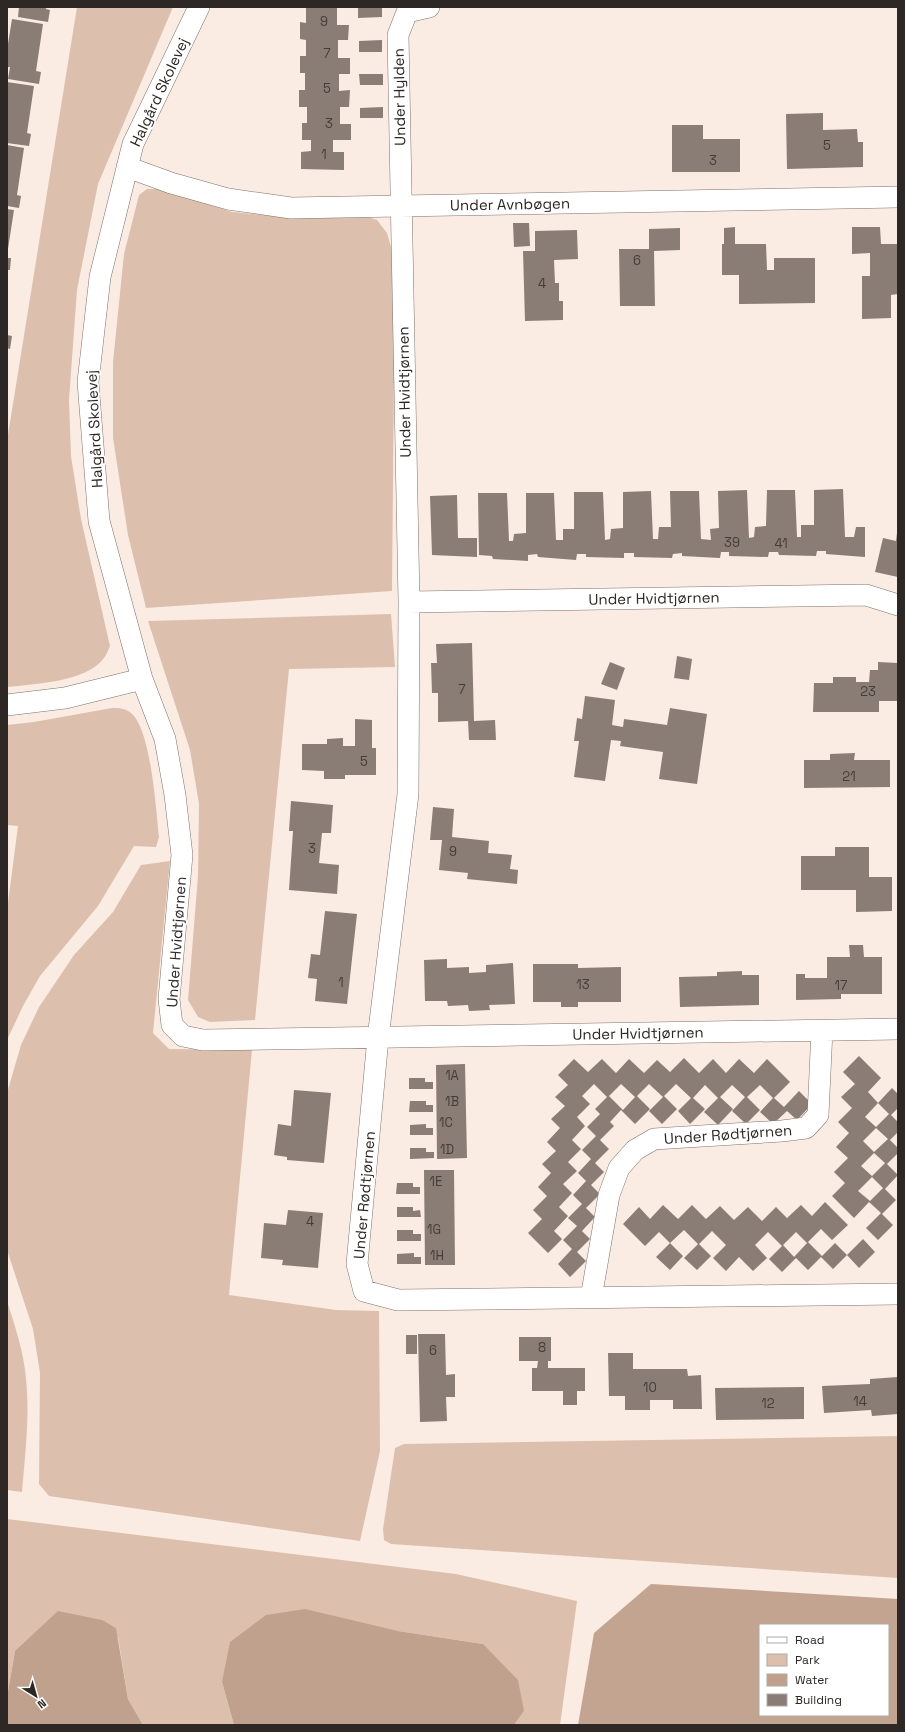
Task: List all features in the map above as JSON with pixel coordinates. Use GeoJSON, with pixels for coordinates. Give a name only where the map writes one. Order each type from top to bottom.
{"type":"FeatureCollection","features":[{"type":"Feature","properties":{"kind":"street","name":"Halgård Skolevej"},"geometry":{"type":"LineString","coordinates":[[142,678],[99,521],[88,382],[100,277],[133,144],[198,7]]}},
{"type":"Feature","properties":{"kind":"street","name":"Under Hylden"},"geometry":{"type":"LineString","coordinates":[[402,205],[398,35],[406,10],[429,7]]}},
{"type":"Feature","properties":{"kind":"street","name":"Under Avnbøgen"},"geometry":{"type":"LineString","coordinates":[[127,167],[171,183],[228,199],[291,208],[898,197]]}},
{"type":"Feature","properties":{"kind":"street","name":"Under Hvidtjørnen"},"geometry":{"type":"LineString","coordinates":[[378,1038],[408,794],[409,602],[402,205]]}},
{"type":"Feature","properties":{"kind":"street","name":"Under Hvidtjørnen"},"geometry":{"type":"LineString","coordinates":[[409,602],[866,595],[898,605]]}},
{"type":"Feature","properties":{"kind":"street","name":"Under Hvidtjørnen"},"geometry":{"type":"LineString","coordinates":[[142,678],[166,739],[182,855],[169,999],[172,1025],[184,1036],[203,1040],[898,1029]]}},
{"type":"Feature","properties":{"kind":"street"},"geometry":{"type":"LineString","coordinates":[[7,705],[65,698],[142,678]]}},
{"type":"Feature","properties":{"kind":"street","name":"Under Rødtjørnen"},"geometry":{"type":"LineString","coordinates":[[591,1298],[609,1195],[619,1168],[631,1154],[635,1150],[654,1140],[806,1128],[818,1115],[822,1030]]}},
{"type":"Feature","properties":{"kind":"street","name":"Under Rødtjørnen"},"geometry":{"type":"LineString","coordinates":[[378,1038],[357,1264],[364,1291],[398,1300],[898,1294]]}},
{"type":"Feature","properties":{"kind":"green space"},"geometry":{"type":"Polygon","coordinates":[[[77,7],[173,7],[98,184],[77,290],[69,400],[71,456],[81,519],[110,646],[107,654],[96,666],[73,677],[45,683],[7,687],[7,441],[77,7]]]}},
{"type":"Feature","properties":{"kind":"green space"},"geometry":{"type":"Polygon","coordinates":[[[147,189],[159,189],[232,212],[286,217],[361,215],[377,220],[387,233],[395,261],[392,591],[146,608],[128,535],[113,438],[113,362],[124,254],[139,195],[147,189]]]}},
{"type":"Feature","properties":{"kind":"green space"},"geometry":{"type":"Polygon","coordinates":[[[391,614],[395,667],[289,669],[255,1020],[210,1022],[198,1017],[188,1000],[198,876],[199,804],[190,750],[148,621],[391,614]]]}},
{"type":"Feature","properties":{"kind":"green space"},"geometry":{"type":"Polygon","coordinates":[[[112,708],[125,709],[130,712],[138,723],[144,736],[152,771],[156,808],[159,837],[156,847],[134,846],[98,906],[40,976],[23,1006],[7,1040],[7,910],[18,826],[7,825],[7,725],[34,722],[112,708]]]}},
{"type":"Feature","properties":{"kind":"green space"},"geometry":{"type":"Polygon","coordinates":[[[170,861],[153,1033],[169,1049],[252,1050],[229,1295],[336,1310],[379,1311],[380,1451],[360,1541],[49,1496],[39,1484],[40,1373],[33,1329],[7,1250],[7,1093],[21,1045],[39,1007],[74,955],[113,912],[141,865],[170,861]]]}},
{"type":"Feature","properties":{"kind":"green space"},"geometry":{"type":"Polygon","coordinates":[[[7,1301],[21,1349],[25,1369],[27,1393],[27,1436],[22,1492],[7,1490],[7,1301]]]}},
{"type":"Feature","properties":{"kind":"green space"},"geometry":{"type":"Polygon","coordinates":[[[898,1436],[898,1578],[391,1544],[384,1540],[383,1529],[395,1448],[404,1444],[898,1436]]]}},
{"type":"Feature","properties":{"kind":"green space"},"geometry":{"type":"Polygon","coordinates":[[[7,1519],[456,1574],[577,1601],[560,1725],[514,1725],[524,1711],[483,1644],[398,1631],[222,1682],[234,1725],[143,1725],[128,1699],[118,1637],[15,1651],[7,1697],[7,1519]]]}},
{"type":"Feature","properties":{"kind":"shaded area"},"geometry":{"type":"Polygon","coordinates":[[[651,1584],[898,1599],[898,1725],[578,1725],[594,1633],[651,1584]]]}},
{"type":"Feature","properties":{"kind":"water"},"geometry":{"type":"Polygon","coordinates":[[[305,1609],[398,1631],[483,1644],[518,1680],[524,1711],[514,1725],[234,1725],[222,1682],[230,1642],[266,1615],[305,1609]]]}},
{"type":"Feature","properties":{"kind":"water"},"geometry":{"type":"Polygon","coordinates":[[[58,1611],[102,1620],[116,1628],[128,1699],[143,1725],[7,1725],[7,1697],[15,1651],[58,1611]]]}},
{"type":"Feature","properties":{"kind":"building"},"geometry":{"type":"Polygon","coordinates":[[[19,7],[46,7],[46,9],[50,10],[48,22],[18,17],[19,7]]]}},
{"type":"Feature","properties":{"kind":"building"},"geometry":{"type":"Polygon","coordinates":[[[306,7],[337,7],[337,25],[349,25],[348,40],[338,40],[338,58],[350,58],[350,74],[339,74],[339,91],[350,90],[349,107],[340,107],[340,124],[351,124],[351,140],[333,140],[333,152],[344,152],[344,170],[301,169],[301,152],[311,151],[311,140],[302,140],[302,123],[307,123],[307,107],[299,107],[299,90],[305,90],[305,73],[300,73],[300,56],[306,56],[306,40],[300,39],[300,22],[306,23],[306,7]]]}},
{"type":"Feature","properties":{"kind":"building"},"geometry":{"type":"Polygon","coordinates":[[[358,7],[382,7],[382,17],[358,18],[358,7]]]}},
{"type":"Feature","properties":{"kind":"building"},"geometry":{"type":"Polygon","coordinates":[[[12,19],[43,24],[36,71],[41,72],[39,84],[8,79],[10,67],[7,67],[7,50],[12,19]]]}},
{"type":"Feature","properties":{"kind":"building"},"geometry":{"type":"Polygon","coordinates":[[[382,40],[382,52],[359,52],[359,41],[382,40]]]}},
{"type":"Feature","properties":{"kind":"building"},"geometry":{"type":"Polygon","coordinates":[[[359,74],[383,74],[383,85],[360,85],[359,74]]]}},
{"type":"Feature","properties":{"kind":"building"},"geometry":{"type":"Polygon","coordinates":[[[7,82],[34,86],[27,133],[31,134],[29,146],[7,143],[7,82]]]}},
{"type":"Feature","properties":{"kind":"building"},"geometry":{"type":"Polygon","coordinates":[[[383,107],[383,118],[360,118],[360,108],[383,107]]]}},
{"type":"Feature","properties":{"kind":"building"},"geometry":{"type":"Polygon","coordinates":[[[823,113],[823,130],[857,129],[858,142],[863,142],[863,167],[787,169],[786,114],[823,113]]]}},
{"type":"Feature","properties":{"kind":"building"},"geometry":{"type":"Polygon","coordinates":[[[672,125],[703,125],[703,139],[740,139],[740,172],[672,172],[672,125]]]}},
{"type":"Feature","properties":{"kind":"building"},"geometry":{"type":"Polygon","coordinates":[[[7,145],[24,148],[17,195],[21,196],[19,208],[7,206],[7,145]]]}},
{"type":"Feature","properties":{"kind":"building"},"geometry":{"type":"Polygon","coordinates":[[[7,209],[14,210],[8,249],[7,249],[7,209]]]}},
{"type":"Feature","properties":{"kind":"building"},"geometry":{"type":"Polygon","coordinates":[[[513,223],[529,223],[530,246],[514,247],[513,223]]]}},
{"type":"Feature","properties":{"kind":"building"},"geometry":{"type":"Polygon","coordinates":[[[735,227],[735,244],[766,244],[767,270],[774,270],[774,258],[815,258],[815,303],[739,304],[739,275],[722,275],[722,244],[724,244],[724,228],[735,227]]]}},
{"type":"Feature","properties":{"kind":"building"},"geometry":{"type":"Polygon","coordinates":[[[852,227],[880,227],[881,244],[898,244],[898,294],[891,295],[891,318],[862,319],[862,276],[870,276],[870,253],[852,254],[852,227]]]}},
{"type":"Feature","properties":{"kind":"building"},"geometry":{"type":"Polygon","coordinates":[[[680,228],[680,250],[654,251],[655,306],[620,306],[619,249],[649,249],[649,229],[680,228]]]}},
{"type":"Feature","properties":{"kind":"building"},"geometry":{"type":"Polygon","coordinates":[[[577,230],[578,259],[554,260],[555,283],[559,283],[559,301],[563,301],[563,320],[525,321],[523,251],[535,251],[535,231],[577,230]]]}},
{"type":"Feature","properties":{"kind":"building"},"geometry":{"type":"Polygon","coordinates":[[[7,258],[11,258],[10,270],[7,270],[7,258]]]}},
{"type":"Feature","properties":{"kind":"building"},"geometry":{"type":"Polygon","coordinates":[[[7,335],[12,336],[10,349],[7,348],[7,335]]]}},
{"type":"Feature","properties":{"kind":"building"},"geometry":{"type":"Polygon","coordinates":[[[843,489],[845,537],[854,537],[856,527],[865,527],[865,557],[826,554],[826,551],[817,551],[816,556],[779,555],[778,552],[769,552],[768,557],[729,556],[729,552],[721,552],[720,558],[682,556],[682,553],[673,554],[672,558],[634,557],[634,553],[624,553],[624,558],[586,557],[586,554],[577,554],[576,560],[538,557],[537,554],[528,555],[528,561],[493,559],[492,556],[479,555],[478,493],[507,493],[509,541],[513,541],[514,534],[526,533],[526,493],[554,493],[556,540],[563,540],[563,529],[574,529],[574,492],[603,492],[605,540],[610,539],[611,529],[623,528],[623,492],[651,491],[653,539],[658,539],[659,527],[671,527],[670,491],[699,491],[701,539],[711,540],[710,529],[719,528],[718,491],[747,490],[749,538],[754,537],[755,527],[766,526],[767,490],[795,490],[797,537],[801,537],[801,525],[814,525],[814,490],[843,489]]]}},
{"type":"Feature","properties":{"kind":"building"},"geometry":{"type":"Polygon","coordinates":[[[457,495],[458,538],[477,538],[477,557],[432,555],[430,496],[457,495]]]}},
{"type":"Feature","properties":{"kind":"building"},"geometry":{"type":"Polygon","coordinates":[[[897,533],[898,577],[875,572],[883,538],[896,541],[897,533]]]}},
{"type":"Feature","properties":{"kind":"building"},"geometry":{"type":"Polygon","coordinates":[[[472,643],[474,721],[495,720],[496,740],[469,740],[468,721],[438,722],[438,693],[432,693],[431,663],[437,663],[436,644],[472,643]]]}},
{"type":"Feature","properties":{"kind":"building"},"geometry":{"type":"Polygon","coordinates":[[[677,656],[692,659],[689,680],[674,678],[677,656]]]}},
{"type":"Feature","properties":{"kind":"building"},"geometry":{"type":"Polygon","coordinates":[[[610,662],[625,668],[617,690],[601,684],[610,662]]]}},
{"type":"Feature","properties":{"kind":"building"},"geometry":{"type":"Polygon","coordinates":[[[878,662],[898,663],[898,701],[879,701],[879,712],[813,712],[814,683],[833,683],[833,677],[856,677],[856,682],[869,682],[870,670],[878,670],[878,662]]]}},
{"type":"Feature","properties":{"kind":"building"},"geometry":{"type":"Polygon","coordinates":[[[585,696],[615,700],[612,725],[623,727],[624,719],[667,725],[670,708],[707,714],[697,784],[659,779],[663,752],[620,746],[621,741],[611,740],[605,781],[574,777],[579,741],[574,741],[577,718],[582,719],[585,696]]]}},
{"type":"Feature","properties":{"kind":"building"},"geometry":{"type":"Polygon","coordinates":[[[355,719],[372,720],[372,748],[376,748],[376,775],[345,775],[345,779],[324,779],[324,771],[302,770],[302,744],[327,744],[327,739],[343,738],[343,746],[355,746],[355,719]]]}},
{"type":"Feature","properties":{"kind":"building"},"geometry":{"type":"Polygon","coordinates":[[[855,753],[854,760],[890,760],[890,787],[804,788],[804,760],[830,760],[830,754],[855,753]]]}},
{"type":"Feature","properties":{"kind":"building"},"geometry":{"type":"Polygon","coordinates":[[[291,801],[333,805],[331,833],[322,833],[319,863],[339,865],[337,894],[289,890],[293,831],[289,831],[291,801]]]}},
{"type":"Feature","properties":{"kind":"building"},"geometry":{"type":"Polygon","coordinates":[[[433,807],[454,809],[452,837],[489,841],[488,853],[512,855],[510,869],[518,870],[517,884],[467,879],[468,873],[439,870],[442,840],[430,840],[433,807]]]}},
{"type":"Feature","properties":{"kind":"building"},"geometry":{"type":"Polygon","coordinates":[[[835,847],[869,847],[869,877],[892,877],[892,911],[856,912],[856,890],[801,890],[801,856],[835,856],[835,847]]]}},
{"type":"Feature","properties":{"kind":"building"},"geometry":{"type":"Polygon","coordinates":[[[325,911],[357,914],[347,1004],[315,1001],[317,979],[308,978],[311,954],[320,955],[325,911]]]}},
{"type":"Feature","properties":{"kind":"building"},"geometry":{"type":"Polygon","coordinates":[[[849,945],[863,945],[864,957],[882,957],[882,994],[841,994],[841,999],[796,1000],[796,974],[805,974],[805,978],[827,978],[827,957],[850,957],[849,945]]]}},
{"type":"Feature","properties":{"kind":"building"},"geometry":{"type":"Polygon","coordinates":[[[447,959],[447,968],[469,967],[469,973],[486,972],[486,965],[513,963],[515,1004],[489,1005],[490,1010],[469,1011],[468,1005],[448,1006],[447,1001],[425,1001],[424,960],[447,959]]]}},
{"type":"Feature","properties":{"kind":"building"},"geometry":{"type":"Polygon","coordinates":[[[533,964],[578,964],[578,968],[621,967],[621,1002],[578,1002],[578,1007],[561,1007],[561,1002],[533,1002],[533,964]]]}},
{"type":"Feature","properties":{"kind":"building"},"geometry":{"type":"Polygon","coordinates":[[[742,971],[742,975],[759,975],[759,1005],[680,1007],[679,977],[717,976],[717,972],[742,971]]]}},
{"type":"Feature","properties":{"kind":"building"},"geometry":{"type":"Polygon","coordinates":[[[859,1056],[881,1078],[868,1092],[878,1103],[892,1088],[898,1094],[898,1108],[891,1115],[898,1122],[898,1132],[890,1140],[898,1148],[898,1153],[887,1164],[898,1175],[885,1189],[896,1200],[882,1214],[893,1225],[878,1240],[866,1228],[881,1213],[869,1202],[854,1218],[832,1196],[845,1183],[834,1172],[848,1158],[836,1147],[849,1133],[838,1122],[852,1108],[841,1097],[855,1084],[843,1072],[859,1056]],[[878,1103],[865,1117],[876,1127],[889,1114],[878,1103]],[[876,1128],[863,1141],[874,1152],[888,1139],[876,1128]],[[874,1153],[861,1166],[872,1176],[885,1163],[874,1153]],[[872,1177],[858,1191],[870,1201],[883,1188],[872,1177]]]}},
{"type":"Feature","properties":{"kind":"building"},"geometry":{"type":"Polygon","coordinates":[[[684,1058],[699,1073],[713,1059],[726,1073],[739,1059],[754,1073],[767,1059],[790,1082],[774,1098],[784,1107],[799,1091],[812,1104],[797,1120],[787,1111],[773,1124],[760,1112],[773,1098],[760,1085],[747,1097],[760,1110],[746,1124],[732,1111],[745,1097],[732,1085],[720,1097],[733,1109],[718,1125],[704,1112],[718,1098],[705,1085],[693,1098],[705,1109],[690,1124],[678,1111],[691,1098],[676,1084],[664,1096],[677,1109],[662,1124],[649,1111],[663,1097],[649,1084],[637,1096],[650,1109],[635,1124],[621,1110],[610,1122],[614,1126],[600,1140],[609,1149],[595,1163],[604,1172],[591,1185],[600,1194],[586,1208],[595,1217],[582,1231],[590,1239],[577,1252],[586,1261],[570,1277],[558,1264],[572,1249],[563,1240],[577,1226],[568,1218],[582,1204],[573,1195],[586,1181],[578,1173],[591,1159],[582,1150],[596,1136],[587,1127],[600,1114],[595,1109],[607,1097],[594,1084],[582,1096],[590,1104],[577,1117],[585,1126],[572,1140],[581,1149],[568,1162],[577,1171],[563,1184],[572,1193],[559,1207],[568,1216],[554,1231],[562,1239],[548,1253],[528,1233],[542,1219],[533,1210],[547,1196],[538,1187],[551,1173],[542,1164],[556,1151],[547,1142],[560,1128],[551,1119],[565,1106],[555,1097],[568,1085],[558,1075],[574,1059],[588,1072],[602,1059],[616,1073],[629,1059],[644,1073],[657,1060],[670,1072],[684,1058]],[[621,1084],[609,1096],[623,1110],[635,1097],[621,1084]]]}},
{"type":"Feature","properties":{"kind":"building"},"geometry":{"type":"Polygon","coordinates":[[[465,1064],[467,1158],[437,1159],[436,1065],[465,1064]]]}},
{"type":"Feature","properties":{"kind":"building"},"geometry":{"type":"Polygon","coordinates":[[[409,1078],[425,1078],[425,1082],[433,1082],[433,1089],[409,1089],[409,1078]]]}},
{"type":"Feature","properties":{"kind":"building"},"geometry":{"type":"Polygon","coordinates":[[[294,1090],[331,1093],[324,1163],[287,1160],[287,1157],[274,1155],[278,1124],[291,1126],[294,1090]]]}},
{"type":"Feature","properties":{"kind":"building"},"geometry":{"type":"Polygon","coordinates":[[[410,1101],[426,1101],[426,1105],[433,1105],[433,1112],[409,1112],[410,1101]]]}},
{"type":"Feature","properties":{"kind":"building"},"geometry":{"type":"Polygon","coordinates":[[[426,1124],[426,1128],[433,1128],[433,1135],[410,1135],[410,1125],[426,1124]]]}},
{"type":"Feature","properties":{"kind":"building"},"geometry":{"type":"Polygon","coordinates":[[[410,1148],[426,1148],[426,1152],[434,1152],[434,1158],[410,1159],[410,1148]]]}},
{"type":"Feature","properties":{"kind":"building"},"geometry":{"type":"Polygon","coordinates":[[[424,1170],[454,1170],[455,1265],[425,1265],[424,1170]]]}},
{"type":"Feature","properties":{"kind":"building"},"geometry":{"type":"Polygon","coordinates":[[[397,1183],[413,1183],[413,1187],[420,1187],[420,1194],[396,1194],[397,1183]]]}},
{"type":"Feature","properties":{"kind":"building"},"geometry":{"type":"Polygon","coordinates":[[[825,1202],[848,1225],[832,1240],[821,1229],[808,1242],[822,1256],[835,1243],[847,1255],[833,1269],[821,1257],[808,1270],[796,1258],[782,1272],[769,1259],[782,1246],[768,1232],[755,1245],[767,1258],[753,1271],[739,1257],[726,1271],[713,1258],[726,1245],[712,1231],[699,1244],[711,1256],[697,1270],[684,1258],[698,1244],[684,1230],[670,1243],[659,1232],[645,1246],[623,1224],[639,1207],[650,1219],[663,1205],[678,1219],[692,1205],[706,1219],[720,1206],[734,1220],[748,1207],[762,1221],[776,1207],[787,1218],[801,1205],[812,1216],[825,1202]],[[796,1232],[783,1245],[794,1257],[808,1242],[807,1243],[796,1232]]]}},
{"type":"Feature","properties":{"kind":"building"},"geometry":{"type":"Polygon","coordinates":[[[397,1207],[413,1207],[413,1211],[420,1210],[421,1217],[397,1217],[397,1207]]]}},
{"type":"Feature","properties":{"kind":"building"},"geometry":{"type":"Polygon","coordinates":[[[288,1210],[323,1213],[318,1268],[282,1265],[283,1260],[261,1258],[264,1223],[286,1225],[288,1210]]]}},
{"type":"Feature","properties":{"kind":"building"},"geometry":{"type":"Polygon","coordinates":[[[397,1230],[413,1230],[413,1234],[421,1234],[421,1241],[397,1241],[397,1230]]]}},
{"type":"Feature","properties":{"kind":"building"},"geometry":{"type":"Polygon","coordinates":[[[863,1239],[875,1252],[859,1268],[847,1255],[863,1239]]]}},
{"type":"Feature","properties":{"kind":"building"},"geometry":{"type":"Polygon","coordinates":[[[670,1243],[683,1256],[670,1270],[656,1257],[670,1243]]]}},
{"type":"Feature","properties":{"kind":"building"},"geometry":{"type":"Polygon","coordinates":[[[414,1253],[414,1257],[421,1257],[421,1264],[397,1264],[397,1254],[414,1253]]]}},
{"type":"Feature","properties":{"kind":"building"},"geometry":{"type":"Polygon","coordinates":[[[418,1334],[445,1334],[446,1375],[455,1374],[455,1397],[446,1397],[447,1421],[420,1422],[418,1334]]]}},
{"type":"Feature","properties":{"kind":"building"},"geometry":{"type":"Polygon","coordinates":[[[406,1335],[417,1335],[417,1354],[406,1354],[406,1335]]]}},
{"type":"Feature","properties":{"kind":"building"},"geometry":{"type":"Polygon","coordinates":[[[519,1337],[551,1337],[551,1361],[548,1361],[548,1368],[585,1368],[585,1391],[577,1391],[577,1405],[563,1405],[563,1391],[532,1391],[532,1368],[537,1368],[538,1361],[519,1361],[519,1337]]]}},
{"type":"Feature","properties":{"kind":"building"},"geometry":{"type":"Polygon","coordinates":[[[608,1353],[633,1353],[633,1369],[687,1369],[688,1376],[701,1375],[702,1409],[673,1409],[673,1400],[650,1400],[650,1410],[625,1410],[625,1396],[609,1396],[608,1353]]]}},
{"type":"Feature","properties":{"kind":"building"},"geometry":{"type":"Polygon","coordinates":[[[898,1377],[898,1414],[872,1416],[871,1410],[824,1413],[822,1386],[870,1384],[870,1379],[898,1377]]]}},
{"type":"Feature","properties":{"kind":"building"},"geometry":{"type":"Polygon","coordinates":[[[804,1387],[804,1419],[716,1420],[715,1388],[804,1387]]]}}]}
